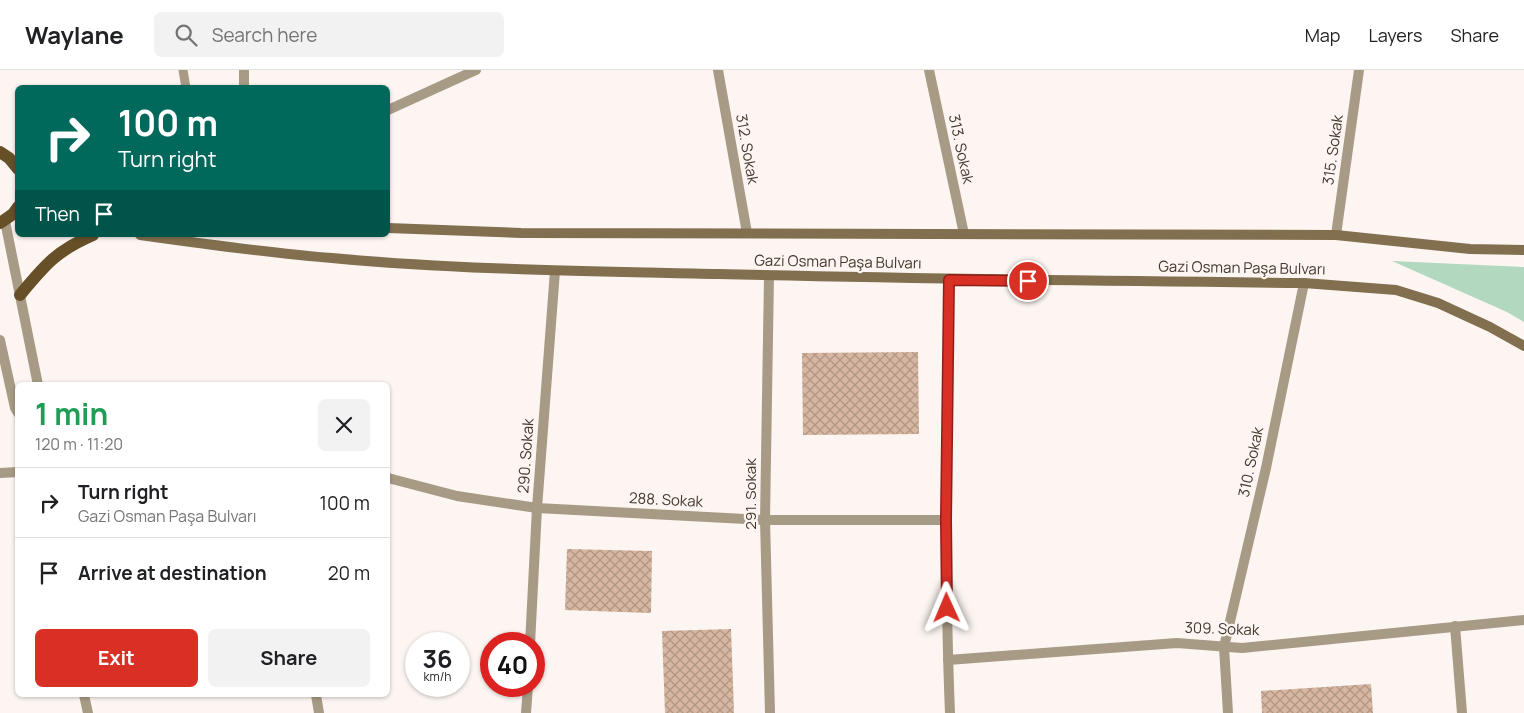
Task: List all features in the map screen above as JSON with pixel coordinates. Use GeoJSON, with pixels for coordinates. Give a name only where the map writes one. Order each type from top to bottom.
{"type":"FeatureCollection","features":[{"type":"Feature","properties":{"kind":"main road","name":"Gazi Osman Paşa Bulvarı"},"geometry":{"type":"LineString","coordinates":[[390,228],[521,233],[747,232],[1336,235],[1470,249],[1524,250]]}},
{"type":"Feature","properties":{"kind":"main road"},"geometry":{"type":"LineString","coordinates":[[20,295],[47,262],[72,244],[88,237]]}},
{"type":"Feature","properties":{"kind":"main road","name":"Gazi Osman Paşa Bulvarı"},"geometry":{"type":"LineString","coordinates":[[154,237],[333,258],[432,265],[949,280],[1304,283],[1396,290],[1438,303],[1490,326],[1524,346]]}},
{"type":"Feature","properties":{"kind":"street"},"geometry":{"type":"LineString","coordinates":[[244,70],[244,85]]}},
{"type":"Feature","properties":{"kind":"street"},"geometry":{"type":"LineString","coordinates":[[390,109],[476,70]]}},
{"type":"Feature","properties":{"kind":"street","name":"312. Sokak"},"geometry":{"type":"LineString","coordinates":[[718,70],[747,232]]}},
{"type":"Feature","properties":{"kind":"street","name":"313. Sokak"},"geometry":{"type":"LineString","coordinates":[[929,70],[964,234]]}},
{"type":"Feature","properties":{"kind":"street","name":"315. Sokak"},"geometry":{"type":"LineString","coordinates":[[1336,235],[1359,70]]}},
{"type":"Feature","properties":{"kind":"street"},"geometry":{"type":"LineString","coordinates":[[10,216],[20,295],[37,382]]}},
{"type":"Feature","properties":{"kind":"street","name":"290. Sokak"},"geometry":{"type":"LineString","coordinates":[[531,632],[537,508],[555,270]]}},
{"type":"Feature","properties":{"kind":"street","name":"291. Sokak"},"geometry":{"type":"LineString","coordinates":[[769,276],[765,520],[770,713]]}},
{"type":"Feature","properties":{"kind":"street"},"geometry":{"type":"LineString","coordinates":[[949,280],[946,520],[950,713]]}},
{"type":"Feature","properties":{"kind":"street","name":"310. Sokak"},"geometry":{"type":"LineString","coordinates":[[1228,713],[1224,647],[1266,468],[1304,283]]}},
{"type":"Feature","properties":{"kind":"street"},"geometry":{"type":"LineString","coordinates":[[0,340],[15,402]]}},
{"type":"Feature","properties":{"kind":"street"},"geometry":{"type":"LineString","coordinates":[[0,472],[15,472]]}},
{"type":"Feature","properties":{"kind":"street","name":"288. Sokak"},"geometry":{"type":"LineString","coordinates":[[390,479],[457,496],[537,508],[765,520],[946,520]]}},
{"type":"Feature","properties":{"kind":"street","name":"309. Sokak"},"geometry":{"type":"LineString","coordinates":[[948,660],[1177,643],[1242,648],[1524,620]]}},
{"type":"Feature","properties":{"kind":"street"},"geometry":{"type":"LineString","coordinates":[[1455,626],[1462,713]]}},
{"type":"Feature","properties":{"kind":"street"},"geometry":{"type":"LineString","coordinates":[[84,697],[88,713]]}},
{"type":"Feature","properties":{"kind":"street"},"geometry":{"type":"LineString","coordinates":[[316,697],[319,713]]}},
{"type":"Feature","properties":{"kind":"street"},"geometry":{"type":"LineString","coordinates":[[526,713],[527,697]]}},
{"type":"Feature","properties":{"kind":"lane"},"geometry":{"type":"LineString","coordinates":[[183,70],[186,85]]}},
{"type":"Feature","properties":{"kind":"green space"},"geometry":{"type":"Polygon","coordinates":[[[1392,261],[1524,267],[1524,322],[1507,312],[1392,261]]]}},
{"type":"Feature","properties":{"kind":"building"},"geometry":{"type":"Polygon","coordinates":[[[918,352],[919,434],[803,435],[802,353],[918,352]]]}},
{"type":"Feature","properties":{"kind":"building"},"geometry":{"type":"Polygon","coordinates":[[[567,549],[652,551],[651,613],[565,610],[567,549]]]}},
{"type":"Feature","properties":{"kind":"building"},"geometry":{"type":"Polygon","coordinates":[[[731,629],[734,713],[665,713],[662,631],[731,629]]]}},
{"type":"Feature","properties":{"kind":"building"},"geometry":{"type":"Polygon","coordinates":[[[1371,684],[1373,713],[1262,713],[1261,691],[1371,684]]]}},
{"type":"Feature","properties":{"kind":"route"},"geometry":{"type":"LineString","coordinates":[[947,608],[946,520],[949,280],[1028,281]]}}]}
